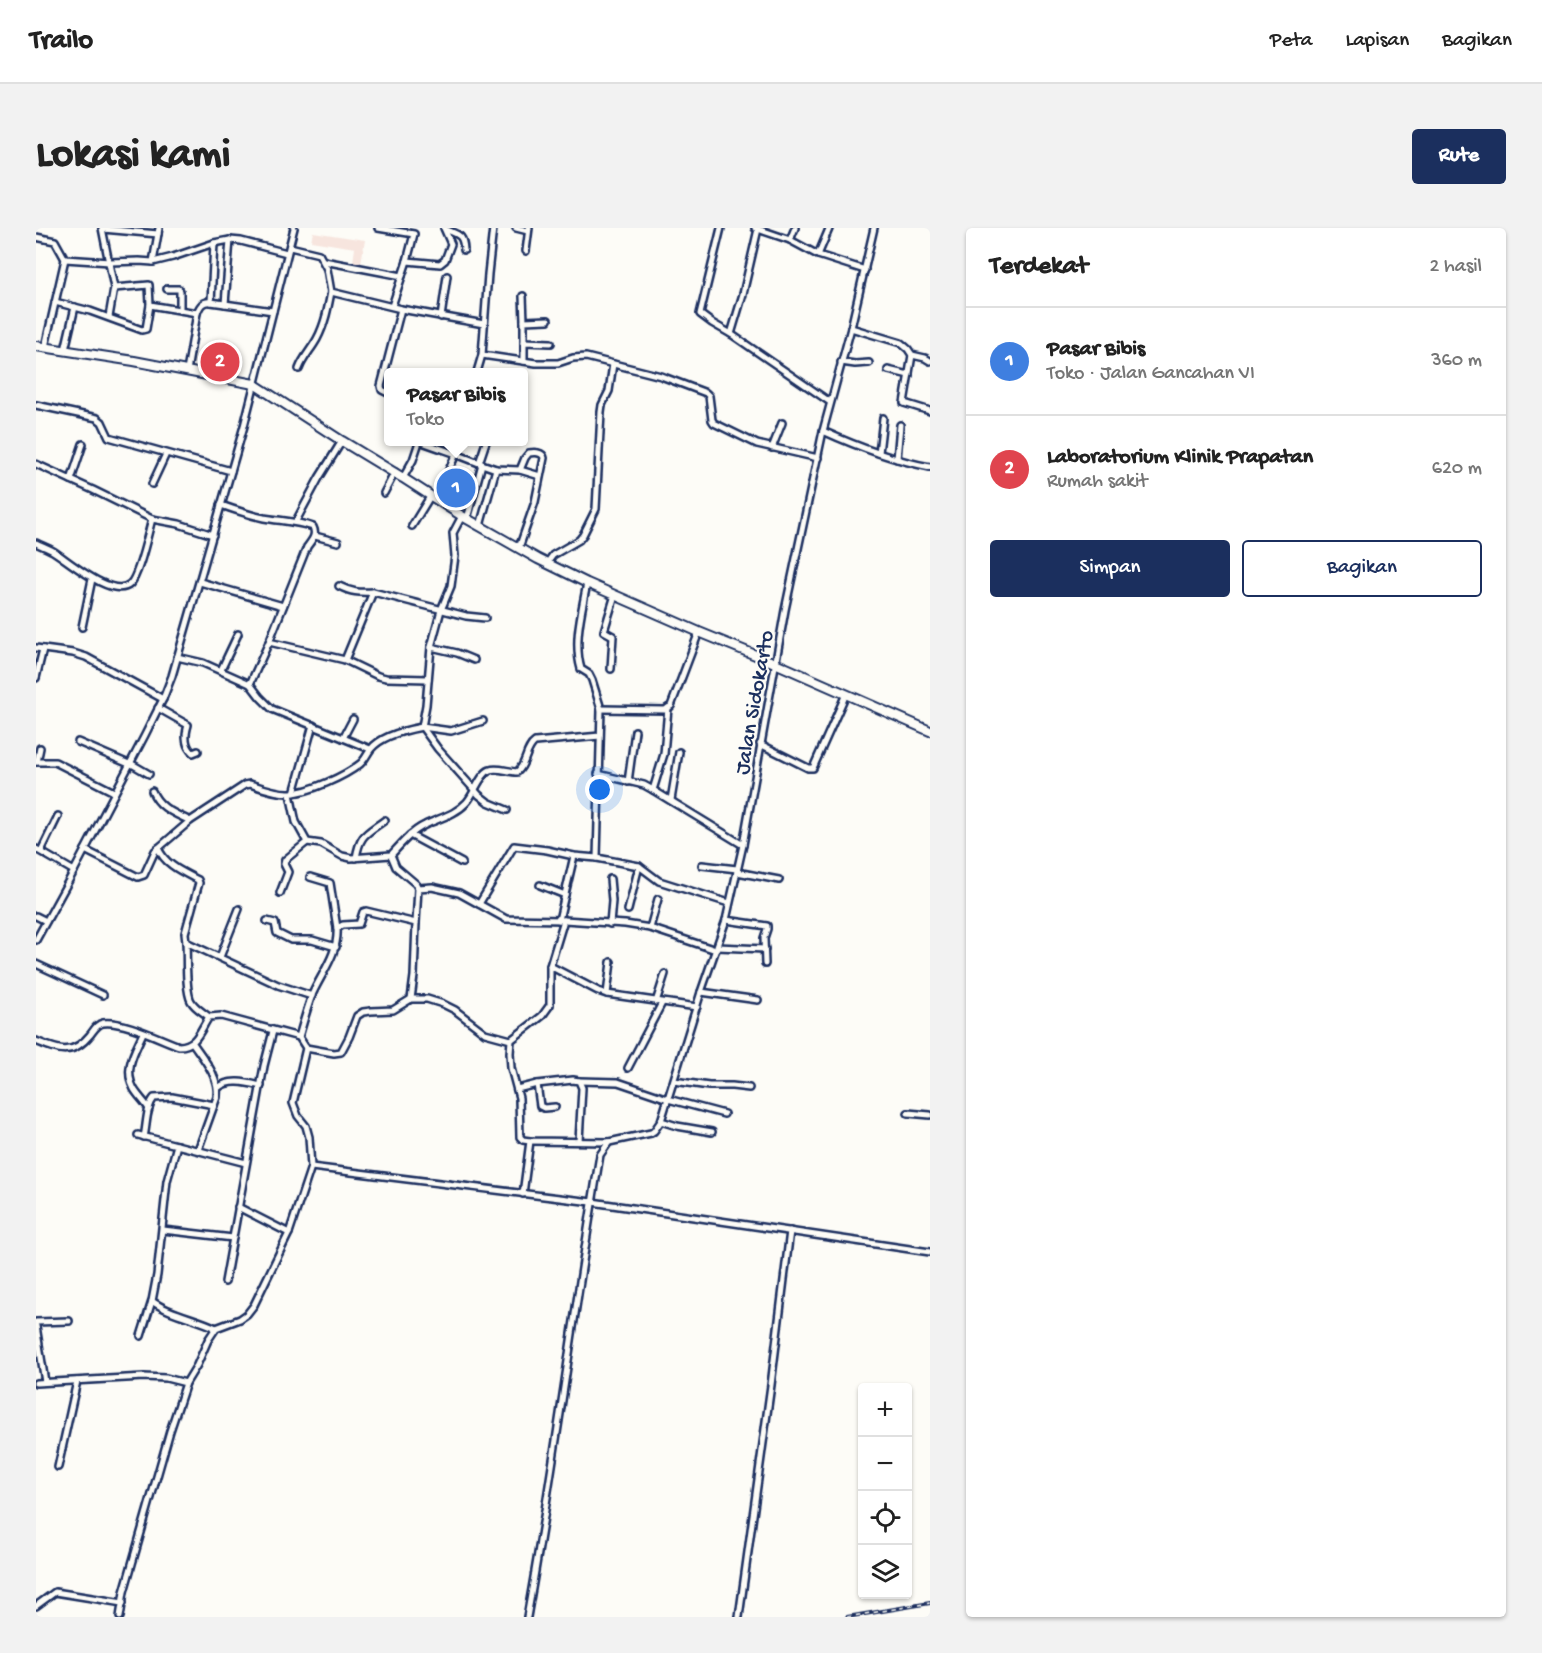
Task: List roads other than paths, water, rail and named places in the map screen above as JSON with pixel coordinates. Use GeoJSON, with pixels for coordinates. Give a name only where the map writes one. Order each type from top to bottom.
{"type":"FeatureCollection","features":[{"type":"Feature","properties":{"kind":"main road"},"geometry":{"type":"LineString","coordinates":[[40,347],[135,361],[254,384],[464,517],[547,563],[587,583],[930,731]]}},
{"type":"Feature","properties":{"kind":"street"},"geometry":{"type":"LineString","coordinates":[[36,940],[130,764],[172,676],[231,471],[294,228]]}},
{"type":"Feature","properties":{"kind":"street"},"geometry":{"type":"LineString","coordinates":[[378,228],[415,231],[392,306]]}},
{"type":"Feature","properties":{"kind":"street"},"geometry":{"type":"LineString","coordinates":[[478,368],[482,355],[493,228]]}},
{"type":"Feature","properties":{"kind":"street"},"geometry":{"type":"LineString","coordinates":[[516,228],[528,230],[526,250]]}},
{"type":"Feature","properties":{"kind":"street"},"geometry":{"type":"LineString","coordinates":[[721,228],[700,314],[830,402]]}},
{"type":"Feature","properties":{"kind":"street"},"geometry":{"type":"LineString","coordinates":[[790,240],[795,228]]}},
{"type":"Feature","properties":{"kind":"street","name":"Jalan Sidokarto"},"geometry":{"type":"LineString","coordinates":[[661,1121],[726,920],[743,845],[775,663],[823,431],[874,228]]}},
{"type":"Feature","properties":{"kind":"street"},"geometry":{"type":"LineString","coordinates":[[109,317],[114,288],[103,229],[159,231],[153,262]]}},
{"type":"Feature","properties":{"kind":"street"},"geometry":{"type":"LineString","coordinates":[[407,261],[442,263],[450,244],[445,229]]}},
{"type":"Feature","properties":{"kind":"street"},"geometry":{"type":"LineString","coordinates":[[445,229],[459,234],[464,250]]}},
{"type":"Feature","properties":{"kind":"street"},"geometry":{"type":"LineString","coordinates":[[731,334],[743,294],[756,229],[790,240],[818,255],[865,270]]}},
{"type":"Feature","properties":{"kind":"street"},"geometry":{"type":"LineString","coordinates":[[818,255],[829,229]]}},
{"type":"Feature","properties":{"kind":"street"},"geometry":{"type":"LineString","coordinates":[[36,237],[55,241],[65,259],[55,302],[40,347]]}},
{"type":"Feature","properties":{"kind":"street"},"geometry":{"type":"LineString","coordinates":[[225,304],[230,240]]}},
{"type":"Feature","properties":{"kind":"street"},"geometry":{"type":"LineString","coordinates":[[65,259],[153,262],[230,240],[319,254],[324,261],[331,292],[327,316],[317,339],[301,362],[299,369]]}},
{"type":"Feature","properties":{"kind":"street"},"geometry":{"type":"LineString","coordinates":[[211,302],[214,243]]}},
{"type":"Feature","properties":{"kind":"street"},"geometry":{"type":"LineString","coordinates":[[324,261],[402,276]]}},
{"type":"Feature","properties":{"kind":"street"},"geometry":{"type":"LineString","coordinates":[[441,317],[447,276]]}},
{"type":"Feature","properties":{"kind":"street"},"geometry":{"type":"LineString","coordinates":[[55,302],[145,330],[150,305],[149,285],[114,288]]}},
{"type":"Feature","properties":{"kind":"street"},"geometry":{"type":"LineString","coordinates":[[167,289],[179,289],[180,309]]}},
{"type":"Feature","properties":{"kind":"street"},"geometry":{"type":"LineString","coordinates":[[331,292],[401,309],[484,324]]}},
{"type":"Feature","properties":{"kind":"street"},"geometry":{"type":"LineString","coordinates":[[523,296],[524,361]]}},
{"type":"Feature","properties":{"kind":"street"},"geometry":{"type":"LineString","coordinates":[[187,371],[197,313],[202,303],[236,304],[273,311]]}},
{"type":"Feature","properties":{"kind":"street"},"geometry":{"type":"LineString","coordinates":[[150,305],[197,313]]}},
{"type":"Feature","properties":{"kind":"street"},"geometry":{"type":"LineString","coordinates":[[65,350],[75,307]]}},
{"type":"Feature","properties":{"kind":"street"},"geometry":{"type":"LineString","coordinates":[[386,368],[401,309]]}},
{"type":"Feature","properties":{"kind":"street"},"geometry":{"type":"LineString","coordinates":[[524,321],[548,320]]}},
{"type":"Feature","properties":{"kind":"street"},"geometry":{"type":"LineString","coordinates":[[850,328],[902,343],[912,355],[930,361]]}},
{"type":"Feature","properties":{"kind":"street"},"geometry":{"type":"LineString","coordinates":[[524,342],[551,343]]}},
{"type":"Feature","properties":{"kind":"street"},"geometry":{"type":"LineString","coordinates":[[482,355],[558,363],[585,357],[661,376],[709,396],[714,423],[757,444],[818,458]]}},
{"type":"Feature","properties":{"kind":"street"},"geometry":{"type":"LineString","coordinates":[[912,355],[904,403],[930,411]]}},
{"type":"Feature","properties":{"kind":"street"},"geometry":{"type":"LineString","coordinates":[[841,362],[870,363]]}},
{"type":"Feature","properties":{"kind":"street"},"geometry":{"type":"LineString","coordinates":[[547,563],[553,555],[579,540],[596,509],[601,412],[609,391],[613,364]]}},
{"type":"Feature","properties":{"kind":"street"},"geometry":{"type":"LineString","coordinates":[[888,370],[909,375]]}},
{"type":"Feature","properties":{"kind":"street"},"geometry":{"type":"LineString","coordinates":[[384,374],[381,386],[384,391]]}},
{"type":"Feature","properties":{"kind":"street"},"geometry":{"type":"LineString","coordinates":[[36,405],[97,418],[102,422],[109,438],[231,471]]}},
{"type":"Feature","properties":{"kind":"street"},"geometry":{"type":"LineString","coordinates":[[879,453],[883,418]]}},
{"type":"Feature","properties":{"kind":"street"},"geometry":{"type":"LineString","coordinates":[[772,448],[782,423]]}},
{"type":"Feature","properties":{"kind":"street"},"geometry":{"type":"LineString","coordinates":[[897,459],[900,425]]}},
{"type":"Feature","properties":{"kind":"street"},"geometry":{"type":"LineString","coordinates":[[823,431],[864,449],[930,467]]}},
{"type":"Feature","properties":{"kind":"street"},"geometry":{"type":"LineString","coordinates":[[296,521],[342,441]]}},
{"type":"Feature","properties":{"kind":"street"},"geometry":{"type":"LineString","coordinates":[[71,480],[83,444]]}},
{"type":"Feature","properties":{"kind":"street"},"geometry":{"type":"LineString","coordinates":[[404,478],[419,446]]}},
{"type":"Feature","properties":{"kind":"street"},"geometry":{"type":"LineString","coordinates":[[434,446],[496,469],[520,470],[540,476]]}},
{"type":"Feature","properties":{"kind":"street"},"geometry":{"type":"LineString","coordinates":[[485,446],[464,517],[453,533],[455,556],[451,586],[441,610],[431,647],[422,727],[438,749],[479,795],[488,802],[507,810]]}},
{"type":"Feature","properties":{"kind":"street"},"geometry":{"type":"LineString","coordinates":[[519,548],[533,510],[544,458],[541,453],[528,454],[520,470]]}},
{"type":"Feature","properties":{"kind":"street"},"geometry":{"type":"LineString","coordinates":[[152,484],[166,454]]}},
{"type":"Feature","properties":{"kind":"street"},"geometry":{"type":"LineString","coordinates":[[412,526],[433,497],[456,454]]}},
{"type":"Feature","properties":{"kind":"street"},"geometry":{"type":"LineString","coordinates":[[36,464],[152,519],[179,524],[213,536]]}},
{"type":"Feature","properties":{"kind":"street"},"geometry":{"type":"LineString","coordinates":[[480,526],[496,469]]}},
{"type":"Feature","properties":{"kind":"street"},"geometry":{"type":"LineString","coordinates":[[384,493],[395,472]]}},
{"type":"Feature","properties":{"kind":"street"},"geometry":{"type":"LineString","coordinates":[[221,505],[264,518],[296,521],[313,527],[315,531],[315,536],[307,547],[250,684]]}},
{"type":"Feature","properties":{"kind":"street"},"geometry":{"type":"LineString","coordinates":[[36,543],[92,579],[124,588],[131,584],[136,575],[152,519]]}},
{"type":"Feature","properties":{"kind":"street"},"geometry":{"type":"LineString","coordinates":[[315,536],[339,542]]}},
{"type":"Feature","properties":{"kind":"street"},"geometry":{"type":"LineString","coordinates":[[82,627],[92,579]]}},
{"type":"Feature","properties":{"kind":"street"},"geometry":{"type":"LineString","coordinates":[[200,582],[282,606]]}},
{"type":"Feature","properties":{"kind":"street"},"geometry":{"type":"LineString","coordinates":[[587,583],[578,629],[581,669],[592,680],[601,709],[597,858]]}},
{"type":"Feature","properties":{"kind":"street"},"geometry":{"type":"LineString","coordinates":[[339,586],[349,592],[373,592],[466,616],[485,618]]}},
{"type":"Feature","properties":{"kind":"street"},"geometry":{"type":"LineString","coordinates":[[345,660],[373,592]]}},
{"type":"Feature","properties":{"kind":"street"},"geometry":{"type":"LineString","coordinates":[[611,669],[613,636],[604,631],[615,595]]}},
{"type":"Feature","properties":{"kind":"street"},"geometry":{"type":"LineString","coordinates":[[654,790],[664,754],[668,708],[699,632]]}},
{"type":"Feature","properties":{"kind":"street"},"geometry":{"type":"LineString","coordinates":[[221,670],[238,634]]}},
{"type":"Feature","properties":{"kind":"street"},"geometry":{"type":"LineString","coordinates":[[269,642],[345,660],[386,678],[428,679]]}},
{"type":"Feature","properties":{"kind":"street"},"geometry":{"type":"LineString","coordinates":[[431,647],[474,660]]}},
{"type":"Feature","properties":{"kind":"street"},"geometry":{"type":"LineString","coordinates":[[36,678],[39,649],[73,653],[98,663],[163,699]]}},
{"type":"Feature","properties":{"kind":"street"},"geometry":{"type":"LineString","coordinates":[[177,657],[221,670],[250,684],[272,709],[370,749]]}},
{"type":"Feature","properties":{"kind":"street"},"geometry":{"type":"LineString","coordinates":[[760,744],[808,768],[813,768],[846,694]]}},
{"type":"Feature","properties":{"kind":"street"},"geometry":{"type":"LineString","coordinates":[[158,708],[188,725],[185,739],[188,747],[193,753],[198,751]]}},
{"type":"Feature","properties":{"kind":"street"},"geometry":{"type":"LineString","coordinates":[[601,709],[665,710],[668,708]]}},
{"type":"Feature","properties":{"kind":"street"},"geometry":{"type":"LineString","coordinates":[[343,738],[353,719]]}},
{"type":"Feature","properties":{"kind":"street"},"geometry":{"type":"LineString","coordinates":[[85,850],[138,877],[144,875],[158,848],[190,822],[245,785],[250,784],[292,793],[317,786],[350,771],[364,760],[377,742],[402,731],[422,727],[451,731],[483,721]]}},
{"type":"Feature","properties":{"kind":"street"},"geometry":{"type":"LineString","coordinates":[[307,842],[296,822],[292,793],[313,725]]}},
{"type":"Feature","properties":{"kind":"street"},"geometry":{"type":"LineString","coordinates":[[628,782],[635,731]]}},
{"type":"Feature","properties":{"kind":"street"},"geometry":{"type":"LineString","coordinates":[[280,893],[288,872],[284,864],[285,860],[307,842],[321,844],[342,856],[356,858],[391,855],[423,826],[450,815],[465,804],[489,770],[512,772],[521,769],[530,746],[535,742],[600,736]]}},
{"type":"Feature","properties":{"kind":"street"},"geometry":{"type":"LineString","coordinates":[[78,741],[149,774]]}},
{"type":"Feature","properties":{"kind":"street"},"geometry":{"type":"LineString","coordinates":[[40,748],[36,762],[55,762],[114,792]]}},
{"type":"Feature","properties":{"kind":"street"},"geometry":{"type":"LineString","coordinates":[[671,800],[679,752]]}},
{"type":"Feature","properties":{"kind":"street"},"geometry":{"type":"LineString","coordinates":[[598,774],[644,785],[743,845]]}},
{"type":"Feature","properties":{"kind":"street"},"geometry":{"type":"LineString","coordinates":[[152,791],[164,808],[190,822]]}},
{"type":"Feature","properties":{"kind":"street"},"geometry":{"type":"LineString","coordinates":[[58,816],[38,850],[74,872]]}},
{"type":"Feature","properties":{"kind":"street"},"geometry":{"type":"LineString","coordinates":[[356,858],[362,837],[385,820]]}},
{"type":"Feature","properties":{"kind":"street"},"geometry":{"type":"LineString","coordinates":[[410,836],[462,863]]}},
{"type":"Feature","properties":{"kind":"street"},"geometry":{"type":"LineString","coordinates":[[480,904],[514,846],[639,866],[658,881],[729,903]]}},
{"type":"Feature","properties":{"kind":"street"},"geometry":{"type":"LineString","coordinates":[[158,848],[168,863],[198,880],[199,883],[184,933],[190,999],[209,1017],[221,1016],[299,1037],[306,1048],[334,1053],[341,1052],[357,1016],[363,1012],[393,1010],[411,999],[427,999],[455,1010],[485,1033],[511,1040]]}},
{"type":"Feature","properties":{"kind":"street"},"geometry":{"type":"LineString","coordinates":[[391,855],[396,867],[418,888],[411,999]]}},
{"type":"Feature","properties":{"kind":"street"},"geometry":{"type":"LineString","coordinates":[[573,856],[562,920],[550,966],[549,1008],[511,1040],[511,1068],[519,1098],[520,1137],[530,1141],[609,1142],[651,1133],[661,1121],[712,1132]]}},
{"type":"Feature","properties":{"kind":"street"},"geometry":{"type":"LineString","coordinates":[[702,865],[779,880]]}},
{"type":"Feature","properties":{"kind":"street"},"geometry":{"type":"LineString","coordinates":[[628,910],[639,866]]}},
{"type":"Feature","properties":{"kind":"street"},"geometry":{"type":"LineString","coordinates":[[299,1037],[312,996],[336,947],[338,937],[330,883],[310,877]]}},
{"type":"Feature","properties":{"kind":"street"},"geometry":{"type":"LineString","coordinates":[[610,879],[612,901],[610,924]]}},
{"type":"Feature","properties":{"kind":"street"},"geometry":{"type":"LineString","coordinates":[[540,885],[565,895]]}},
{"type":"Feature","properties":{"kind":"street"},"geometry":{"type":"LineString","coordinates":[[418,888],[432,887],[459,893],[506,919],[562,920],[650,928],[716,948],[765,949]]}},
{"type":"Feature","properties":{"kind":"street"},"geometry":{"type":"LineString","coordinates":[[650,928],[658,899]]}},
{"type":"Feature","properties":{"kind":"street"},"geometry":{"type":"LineString","coordinates":[[220,957],[239,909]]}},
{"type":"Feature","properties":{"kind":"street"},"geometry":{"type":"LineString","coordinates":[[338,928],[343,925],[359,924],[361,914],[366,911],[416,923]]}},
{"type":"Feature","properties":{"kind":"street"},"geometry":{"type":"LineString","coordinates":[[36,916],[46,921]]}},
{"type":"Feature","properties":{"kind":"street"},"geometry":{"type":"LineString","coordinates":[[726,920],[767,926],[765,964]]}},
{"type":"Feature","properties":{"kind":"street"},"geometry":{"type":"LineString","coordinates":[[267,921],[275,923],[278,933],[291,940],[312,940],[336,947]]}},
{"type":"Feature","properties":{"kind":"street"},"geometry":{"type":"LineString","coordinates":[[186,942],[278,985],[312,996]]}},
{"type":"Feature","properties":{"kind":"street"},"geometry":{"type":"LineString","coordinates":[[607,994],[611,962]]}},
{"type":"Feature","properties":{"kind":"street"},"geometry":{"type":"LineString","coordinates":[[36,964],[104,995]]}},
{"type":"Feature","properties":{"kind":"street"},"geometry":{"type":"LineString","coordinates":[[550,966],[607,994],[697,1007]]}},
{"type":"Feature","properties":{"kind":"street"},"geometry":{"type":"LineString","coordinates":[[628,1068],[659,1002],[665,974]]}},
{"type":"Feature","properties":{"kind":"street"},"geometry":{"type":"LineString","coordinates":[[701,992],[758,1000]]}},
{"type":"Feature","properties":{"kind":"street"},"geometry":{"type":"LineString","coordinates":[[36,1041],[57,1050],[65,1050],[83,1042],[96,1026],[105,1023],[118,1024],[178,1046],[185,1046],[199,1036],[209,1017]]}},
{"type":"Feature","properties":{"kind":"street"},"geometry":{"type":"LineString","coordinates":[[225,1282],[273,1031]]}},
{"type":"Feature","properties":{"kind":"street"},"geometry":{"type":"LineString","coordinates":[[143,1033],[131,1058],[129,1072],[135,1090],[149,1109]]}},
{"type":"Feature","properties":{"kind":"street"},"geometry":{"type":"LineString","coordinates":[[192,1042],[205,1060],[218,1088],[198,1150]]}},
{"type":"Feature","properties":{"kind":"street"},"geometry":{"type":"LineString","coordinates":[[120,1617],[124,1592],[186,1383],[216,1328],[240,1319],[254,1305],[289,1233],[311,1167],[306,1126],[293,1107],[306,1048]]}},
{"type":"Feature","properties":{"kind":"street"},"geometry":{"type":"LineString","coordinates":[[517,1089],[573,1080],[614,1081],[724,1114]]}},
{"type":"Feature","properties":{"kind":"street"},"geometry":{"type":"LineString","coordinates":[[674,1080],[719,1087],[749,1088]]}},
{"type":"Feature","properties":{"kind":"street"},"geometry":{"type":"LineString","coordinates":[[579,1081],[582,1088],[579,1141]]}},
{"type":"Feature","properties":{"kind":"street"},"geometry":{"type":"LineString","coordinates":[[218,1088],[225,1083],[242,1082],[261,1086]]}},
{"type":"Feature","properties":{"kind":"street"},"geometry":{"type":"LineString","coordinates":[[537,1084],[540,1106],[555,1107]]}},
{"type":"Feature","properties":{"kind":"street"},"geometry":{"type":"LineString","coordinates":[[144,1137],[152,1100],[158,1097],[172,1097],[214,1105]]}},
{"type":"Feature","properties":{"kind":"street"},"geometry":{"type":"LineString","coordinates":[[908,1113],[930,1115]]}},
{"type":"Feature","properties":{"kind":"street"},"geometry":{"type":"LineString","coordinates":[[138,1135],[246,1163]]}},
{"type":"Feature","properties":{"kind":"street"},"geometry":{"type":"LineString","coordinates":[[523,1194],[530,1141]]}},
{"type":"Feature","properties":{"kind":"street"},"geometry":{"type":"LineString","coordinates":[[527,1617],[546,1510],[600,1155],[609,1142]]}},
{"type":"Feature","properties":{"kind":"street"},"geometry":{"type":"LineString","coordinates":[[141,1336],[158,1275],[167,1181],[177,1145]]}},
{"type":"Feature","properties":{"kind":"street"},"geometry":{"type":"LineString","coordinates":[[311,1167],[592,1202],[930,1252]]}},
{"type":"Feature","properties":{"kind":"street"},"geometry":{"type":"LineString","coordinates":[[238,1207],[289,1233]]}},
{"type":"Feature","properties":{"kind":"street"},"geometry":{"type":"LineString","coordinates":[[163,1230],[233,1238]]}},
{"type":"Feature","properties":{"kind":"street"},"geometry":{"type":"LineString","coordinates":[[740,1617],[790,1231]]}},
{"type":"Feature","properties":{"kind":"street"},"geometry":{"type":"LineString","coordinates":[[152,1301],[216,1328]]}},
{"type":"Feature","properties":{"kind":"street"},"geometry":{"type":"LineString","coordinates":[[45,1382],[39,1370],[36,1324],[69,1321]]}},
{"type":"Feature","properties":{"kind":"street"},"geometry":{"type":"LineString","coordinates":[[36,1383],[144,1377],[166,1378],[186,1383]]}},
{"type":"Feature","properties":{"kind":"street"},"geometry":{"type":"LineString","coordinates":[[58,1467],[77,1381]]}},
{"type":"Feature","properties":{"kind":"street"},"geometry":{"type":"LineString","coordinates":[[36,1606],[56,1592],[123,1603]]}},
{"type":"Feature","properties":{"kind":"railway"},"geometry":{"type":"LineString","coordinates":[[847,1617],[930,1603]]}},
{"type":"Feature","properties":{"kind":"place","name":"Laboratorium Klinik Prapatan"},"geometry":{"type":"Point","coordinates":[220,362]}},
{"type":"Feature","properties":{"kind":"place","name":"Pasar Bibis"},"geometry":{"type":"Point","coordinates":[456,488]}}]}
